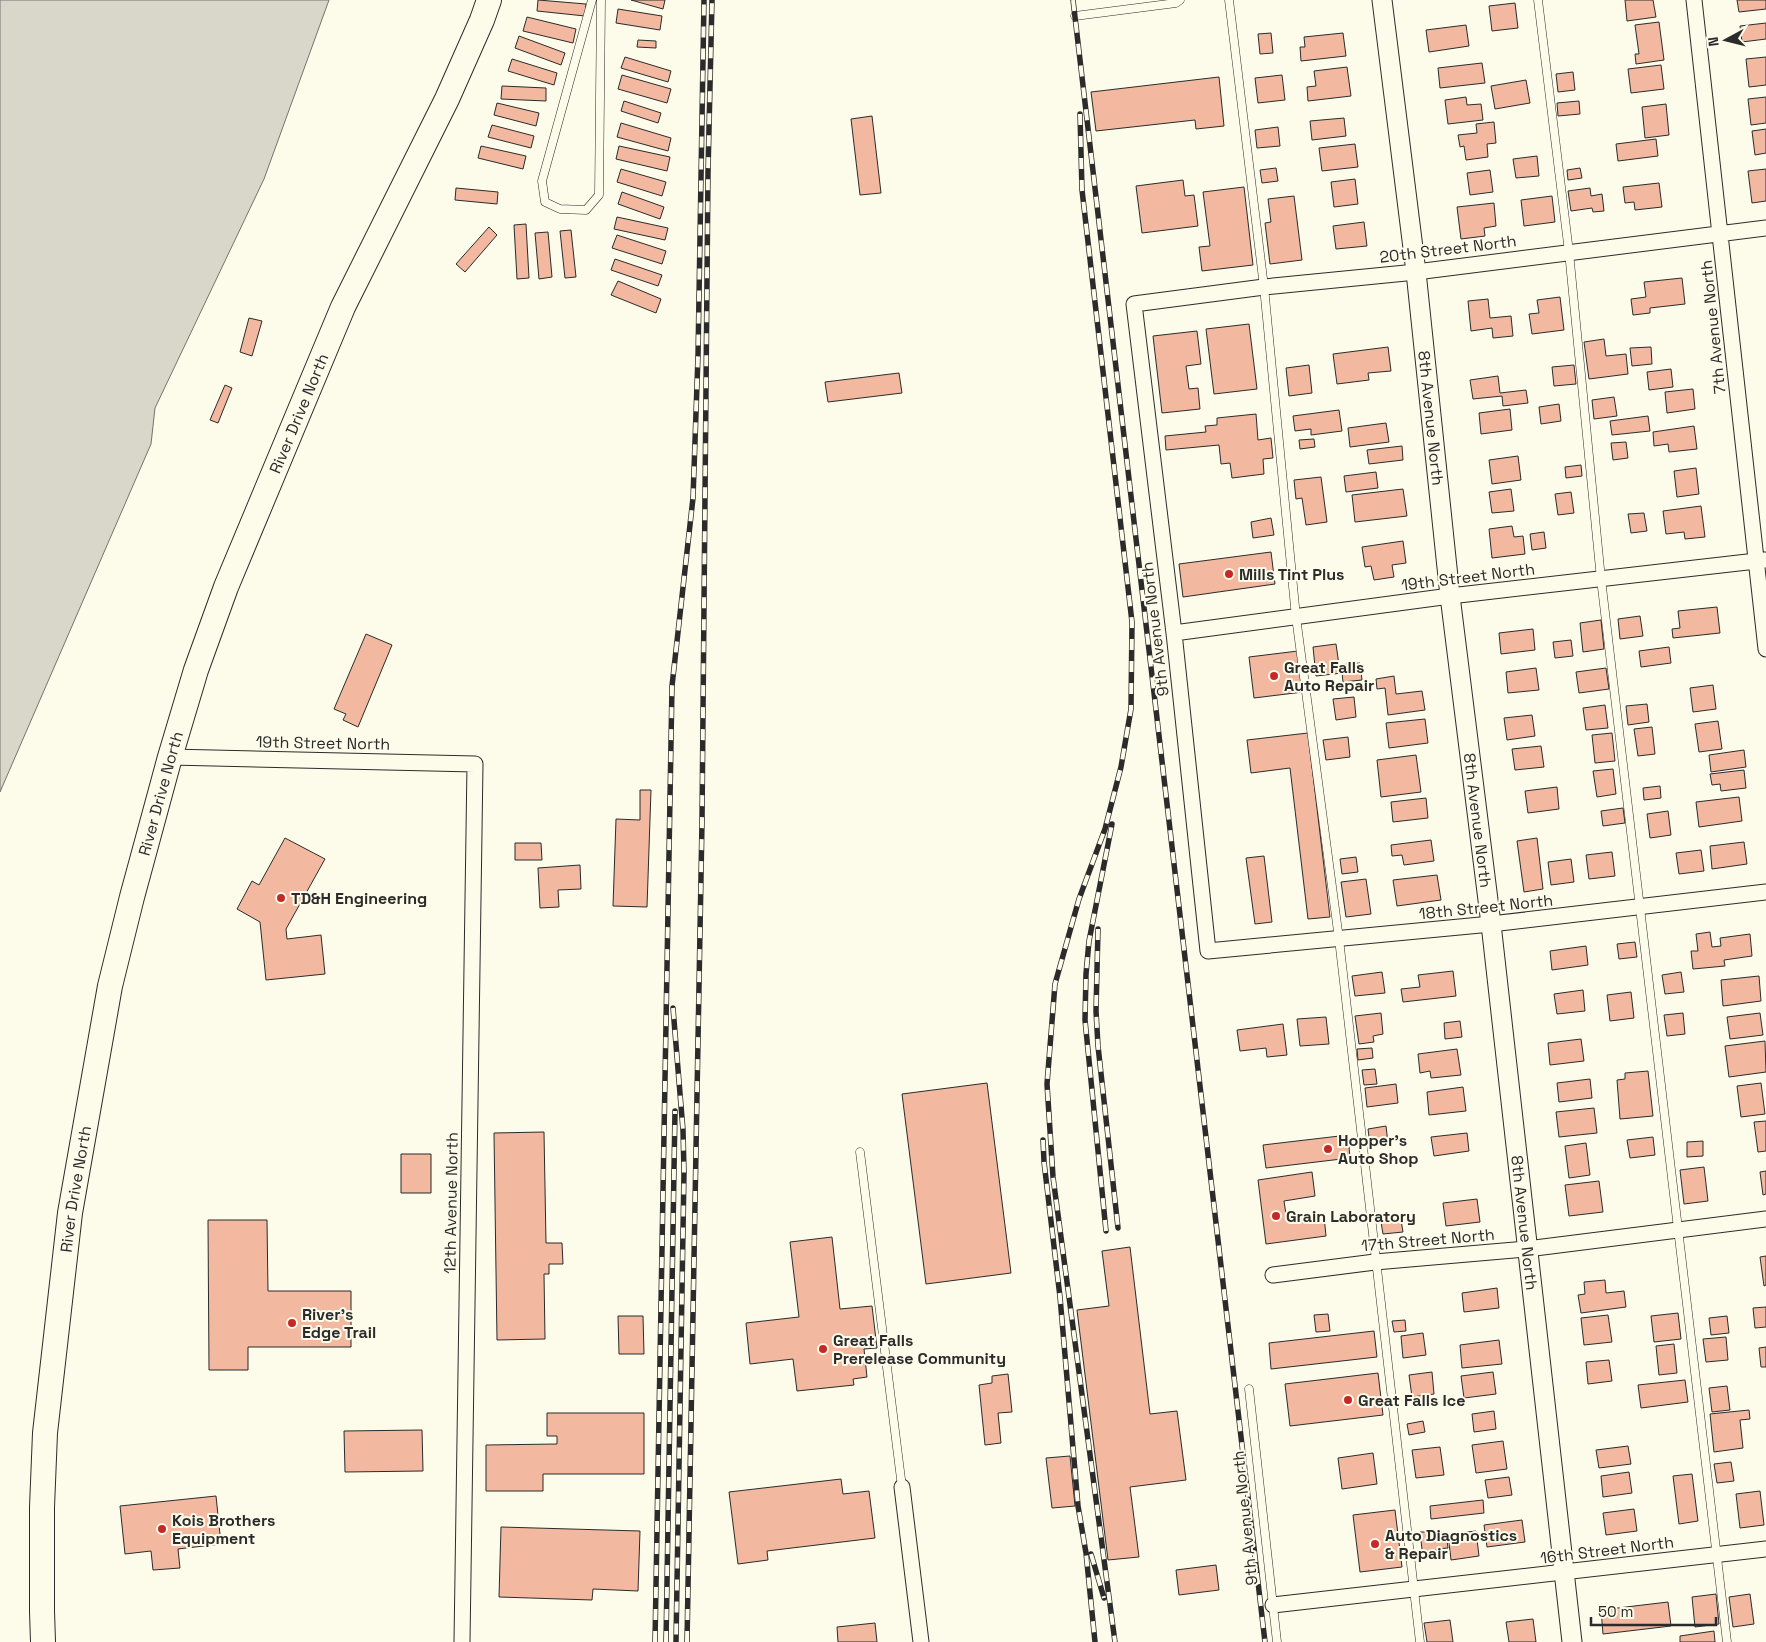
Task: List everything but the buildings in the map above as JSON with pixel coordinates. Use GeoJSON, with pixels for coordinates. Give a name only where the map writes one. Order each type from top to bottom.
{"type":"FeatureCollection","features":[{"type":"Feature","properties":{"kind":"main road","name":"River Drive North"},"geometry":{"type":"LineString","coordinates":[[43,1642],[42,1516],[45,1433],[70,1213],[110,986],[170,757],[196,670],[226,587],[343,307],[447,99],[489,0]]}},
{"type":"Feature","properties":{"kind":"street","name":"8th Avenue North"},"geometry":{"type":"LineString","coordinates":[[1382,0],[1416,272],[1450,596],[1491,924],[1572,1642]]}},
{"type":"Feature","properties":{"kind":"street","name":"7th Avenue North"},"geometry":{"type":"LineString","coordinates":[[1694,0],[1720,234],[1761,560],[1766,649]]}},
{"type":"Feature","properties":{"kind":"street","name":"20th Street North"},"geometry":{"type":"LineString","coordinates":[[1134,304],[1264,287],[1416,272],[1766,228]]}},
{"type":"Feature","properties":{"kind":"street","name":"9th Avenue North"},"geometry":{"type":"LineString","coordinates":[[1134,304],[1174,632],[1208,951]]}},
{"type":"Feature","properties":{"kind":"street","name":"19th Street North"},"geometry":{"type":"LineString","coordinates":[[1174,632],[1450,596],[1761,560]]}},
{"type":"Feature","properties":{"kind":"street","name":"19th Street North"},"geometry":{"type":"LineString","coordinates":[[170,757],[475,764]]}},
{"type":"Feature","properties":{"kind":"street","name":"12th Avenue North"},"geometry":{"type":"LineString","coordinates":[[462,1642],[475,764]]}},
{"type":"Feature","properties":{"kind":"street","name":"18th Street North"},"geometry":{"type":"LineString","coordinates":[[1208,951],[1491,924],[1766,892]]}},
{"type":"Feature","properties":{"kind":"street","name":"17th Street North"},"geometry":{"type":"LineString","coordinates":[[1273,1275],[1375,1262],[1527,1249],[1766,1219]]}},
{"type":"Feature","properties":{"kind":"street"},"geometry":{"type":"LineString","coordinates":[[902,1487],[921,1642]]}},
{"type":"Feature","properties":{"kind":"street","name":"16th Street North"},"geometry":{"type":"LineString","coordinates":[[1273,1605],[1766,1549]]}},
{"type":"Feature","properties":{"kind":"lane"},"geometry":{"type":"LineString","coordinates":[[592,0],[542,181],[545,202],[560,209],[586,210],[599,195],[601,0]]}},
{"type":"Feature","properties":{"kind":"lane"},"geometry":{"type":"LineString","coordinates":[[1075,16],[1176,3],[1180,0]]}},
{"type":"Feature","properties":{"kind":"lane"},"geometry":{"type":"LineString","coordinates":[[1228,0],[1264,287],[1296,617],[1339,939],[1420,1642]]}},
{"type":"Feature","properties":{"kind":"lane"},"geometry":{"type":"LineString","coordinates":[[1538,0],[1569,252],[1601,579],[1727,1642]]}},
{"type":"Feature","properties":{"kind":"lane"},"geometry":{"type":"LineString","coordinates":[[860,1152],[902,1487]]}},
{"type":"Feature","properties":{"kind":"lane","name":"9th Avenue North"},"geometry":{"type":"LineString","coordinates":[[1249,1389],[1277,1642]]}},
{"type":"Feature","properties":{"kind":"shaded area"},"geometry":{"type":"Polygon","coordinates":[[[0,0],[329,0],[264,179],[155,408],[151,444],[0,792],[0,0]]]}},
{"type":"Feature","properties":{"kind":"railway"},"geometry":{"type":"LineString","coordinates":[[655,1642],[672,686],[693,498],[698,356],[704,0]]}},
{"type":"Feature","properties":{"kind":"railway"},"geometry":{"type":"LineString","coordinates":[[687,1642],[702,822],[708,172],[712,0]]}},
{"type":"Feature","properties":{"kind":"railway"},"geometry":{"type":"LineString","coordinates":[[1073,0],[1265,1642]]}},
{"type":"Feature","properties":{"kind":"railway"},"geometry":{"type":"LineString","coordinates":[[1080,114],[1082,190],[1132,622],[1131,709],[1121,767],[1105,829],[1079,899],[1055,984],[1047,1084],[1053,1177],[1115,1642]]}},
{"type":"Feature","properties":{"kind":"railway"},"geometry":{"type":"LineString","coordinates":[[1106,1231],[1085,1020],[1089,941],[1112,824]]}},
{"type":"Feature","properties":{"kind":"railway"},"geometry":{"type":"LineString","coordinates":[[1098,929],[1096,1011],[1098,1046],[1118,1228]]}},
{"type":"Feature","properties":{"kind":"railway"},"geometry":{"type":"LineString","coordinates":[[673,1008],[683,1130],[684,1172],[676,1642]]}},
{"type":"Feature","properties":{"kind":"railway"},"geometry":{"type":"LineString","coordinates":[[666,1642],[675,1111]]}},
{"type":"Feature","properties":{"kind":"railway"},"geometry":{"type":"LineString","coordinates":[[1043,1140],[1060,1297],[1078,1506],[1086,1553],[1095,1642]]}},
{"type":"Feature","properties":{"kind":"railway"},"geometry":{"type":"LineString","coordinates":[[1091,1554],[1104,1598]]}},
{"type":"Feature","properties":{"kind":"place","name":"Mills Tint Plus"},"geometry":{"type":"Point","coordinates":[1229,574]}},
{"type":"Feature","properties":{"kind":"place","name":"Great Falls Auto Repair"},"geometry":{"type":"Point","coordinates":[1274,676]}},
{"type":"Feature","properties":{"kind":"place","name":"TD&H Engineering"},"geometry":{"type":"Point","coordinates":[281,898]}},
{"type":"Feature","properties":{"kind":"place","name":"Hopper's Auto Shop"},"geometry":{"type":"Point","coordinates":[1328,1149]}},
{"type":"Feature","properties":{"kind":"place","name":"Grain Laboratory"},"geometry":{"type":"Point","coordinates":[1276,1216]}},
{"type":"Feature","properties":{"kind":"place","name":"River's Edge Trail"},"geometry":{"type":"Point","coordinates":[292,1323]}},
{"type":"Feature","properties":{"kind":"place","name":"Great Falls Prerelease Community"},"geometry":{"type":"Point","coordinates":[823,1349]}},
{"type":"Feature","properties":{"kind":"place","name":"Great Falls Ice"},"geometry":{"type":"Point","coordinates":[1348,1400]}},
{"type":"Feature","properties":{"kind":"place","name":"Kois Brothers Equipment"},"geometry":{"type":"Point","coordinates":[162,1529]}},
{"type":"Feature","properties":{"kind":"place","name":"Auto Diagnostics & Repair"},"geometry":{"type":"Point","coordinates":[1375,1544]}}]}
